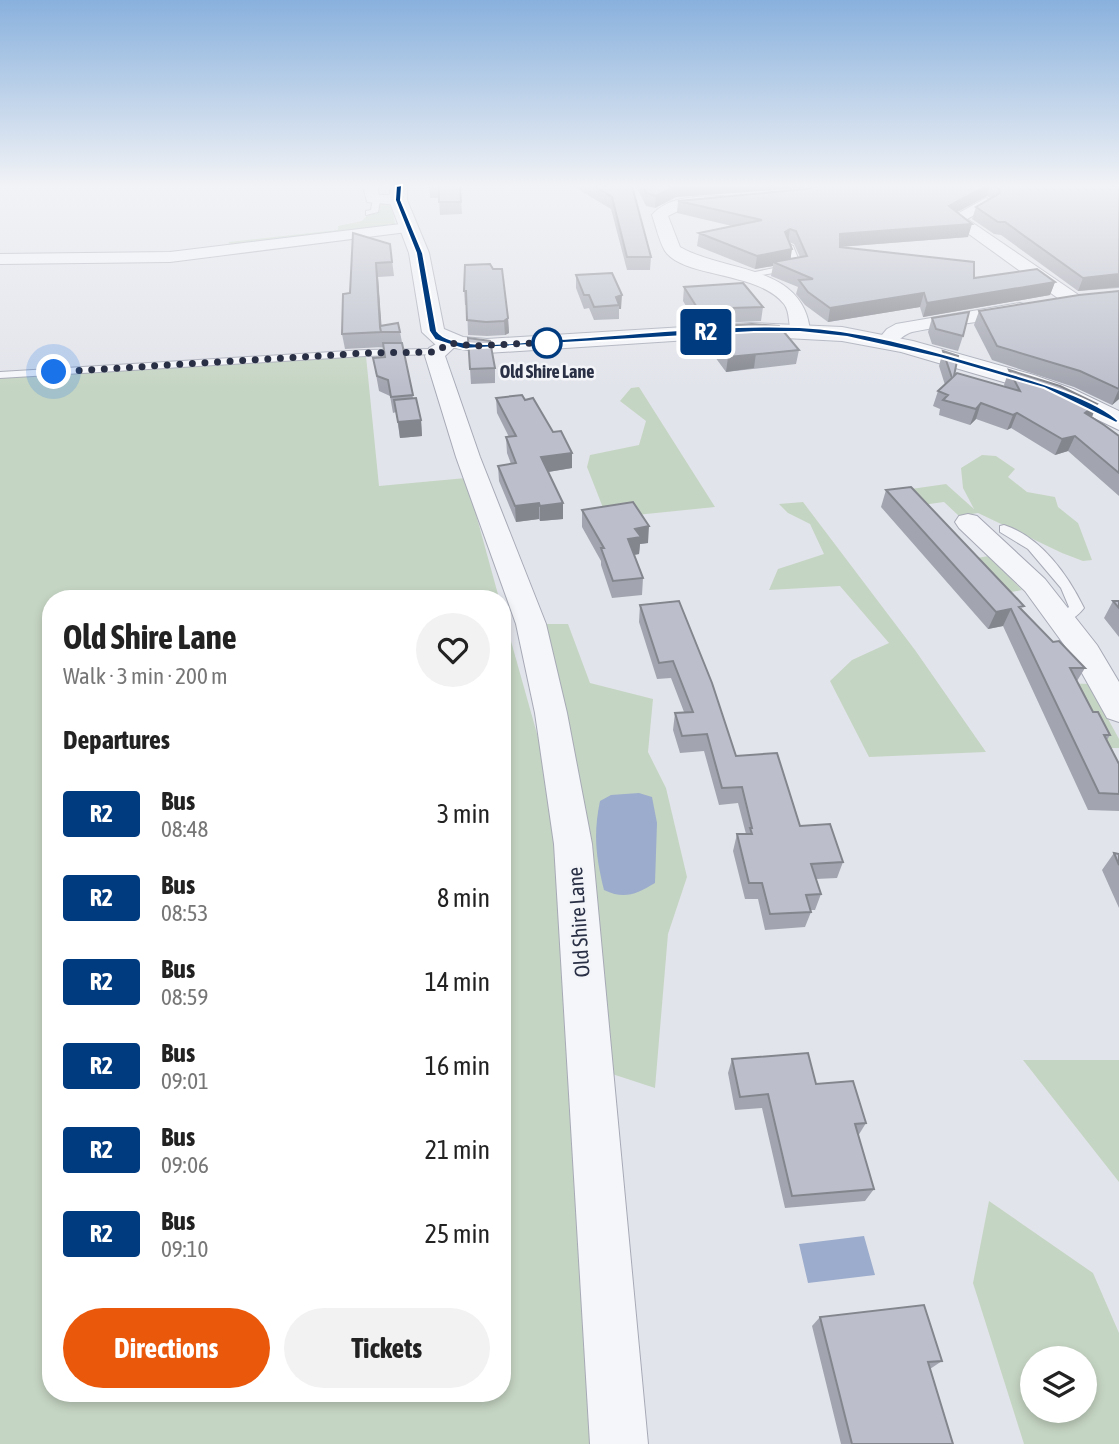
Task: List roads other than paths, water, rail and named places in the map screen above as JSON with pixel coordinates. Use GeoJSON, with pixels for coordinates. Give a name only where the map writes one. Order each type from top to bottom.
{"type":"FeatureCollection","features":[{"type":"Feature","properties":{"kind":"street"},"geometry":{"type":"LineString","coordinates":[[0,259],[170,257],[200,253]]}},
{"type":"Feature","properties":{"kind":"street"},"geometry":{"type":"LineString","coordinates":[[419,253],[433,331],[442,348],[754,330],[800,330],[886,342],[1047,386],[1119,422]]}},
{"type":"Feature","properties":{"kind":"street"},"geometry":{"type":"LineString","coordinates":[[680,253],[695,261],[753,275],[771,285],[798,307],[802,317],[800,330]]}},
{"type":"Feature","properties":{"kind":"street"},"geometry":{"type":"LineString","coordinates":[[1006,253],[1073,300]]}},
{"type":"Feature","properties":{"kind":"street"},"geometry":{"type":"LineString","coordinates":[[886,342],[894,333],[904,328],[1096,298]]}},
{"type":"Feature","properties":{"kind":"street","name":"Old Shire Lane"},"geometry":{"type":"LineString","coordinates":[[442,348],[468,457],[531,624],[551,713],[573,844],[618,1444]]}},
{"type":"Feature","properties":{"kind":"street"},"geometry":{"type":"LineString","coordinates":[[984,528],[1035,585],[1086,652],[1119,710]]}},
{"type":"Feature","properties":{"kind":"lane"},"geometry":{"type":"LineString","coordinates":[[753,275],[799,266],[793,253]]}},
{"type":"Feature","properties":{"kind":"lane"},"geometry":{"type":"LineString","coordinates":[[0,375],[442,348]]}},
{"type":"Feature","properties":{"kind":"water"},"geometry":{"type":"Polygon","coordinates":[[[639,793],[652,797],[657,823],[655,883],[636,893],[618,895],[604,890],[599,867],[596,835],[600,801],[611,795],[639,793]]]}},
{"type":"Feature","properties":{"kind":"water"},"geometry":{"type":"Polygon","coordinates":[[[864,1236],[875,1275],[808,1283],[799,1244],[864,1236]]]}},
{"type":"Feature","properties":{"kind":"place","name":"Old Shire Lane"},"geometry":{"type":"Point","coordinates":[547,343]}}]}
